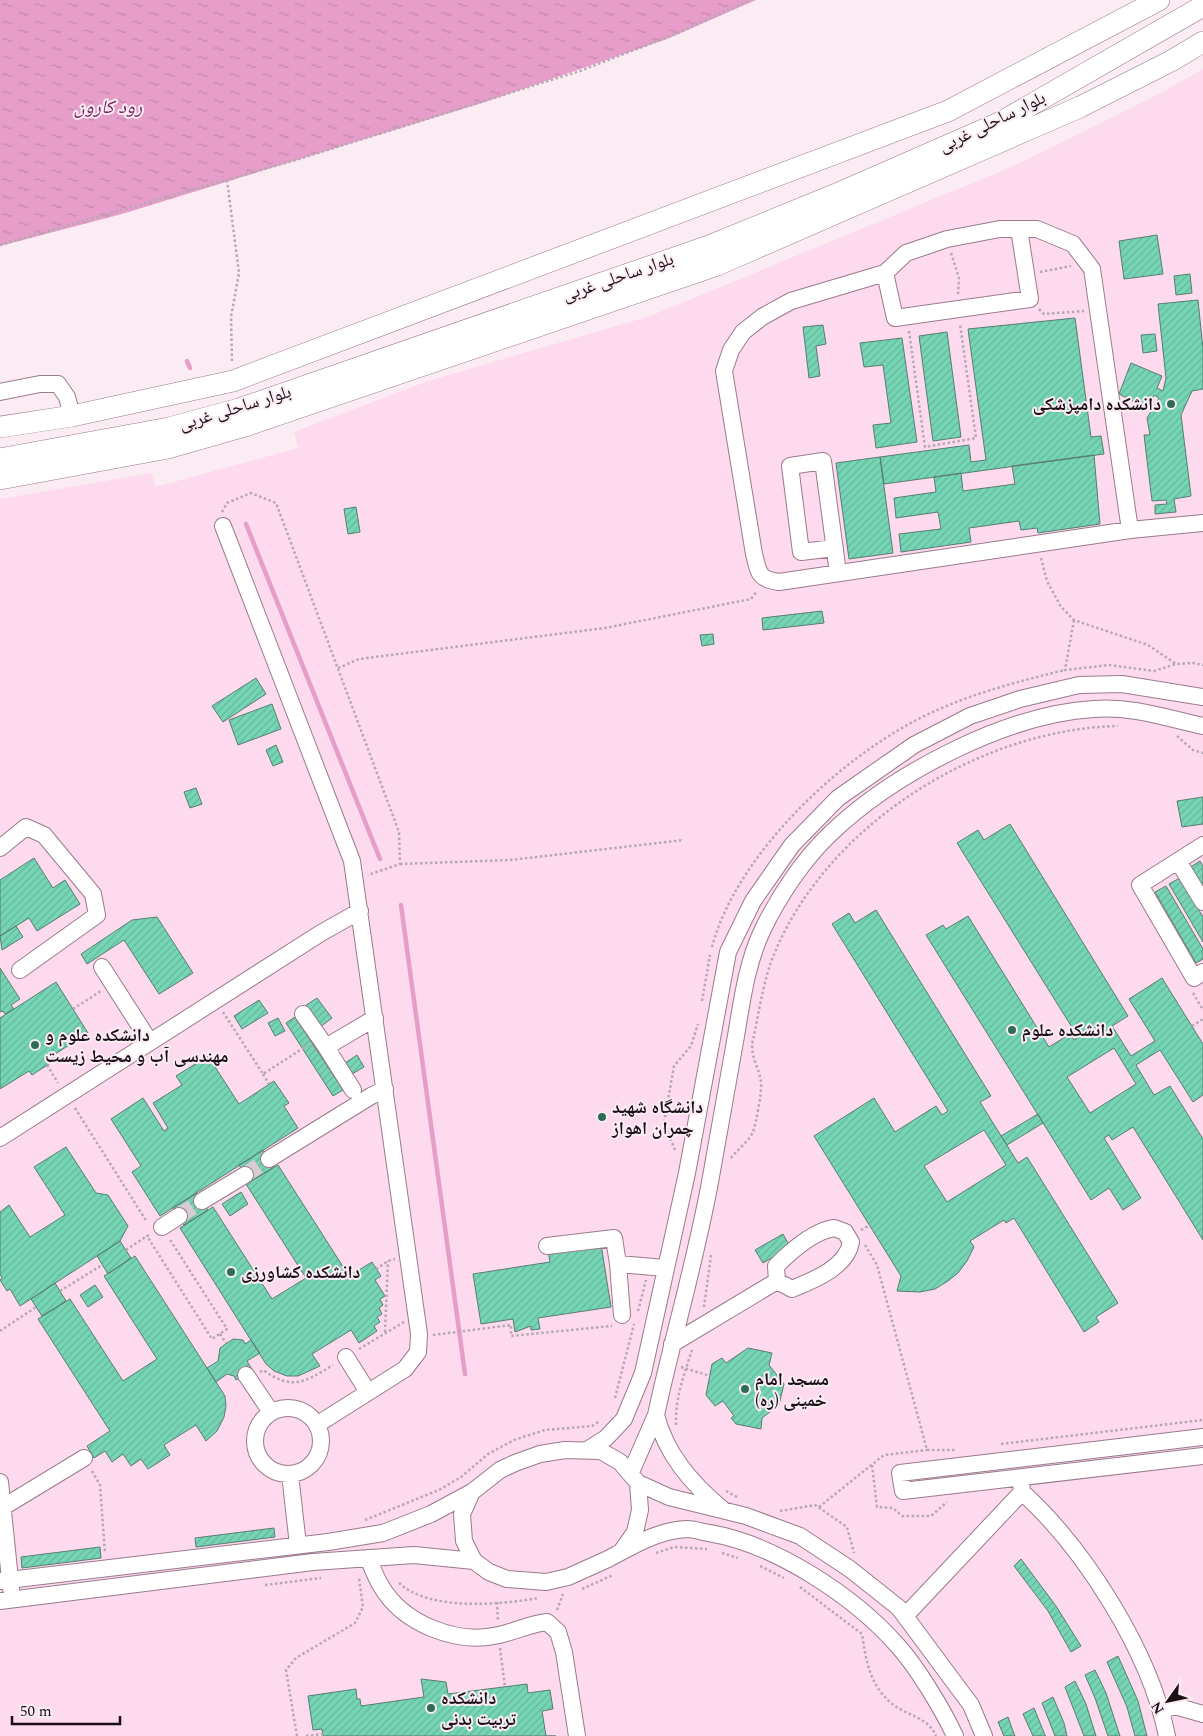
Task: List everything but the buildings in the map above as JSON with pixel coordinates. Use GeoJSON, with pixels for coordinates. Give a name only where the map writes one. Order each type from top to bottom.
{"type":"FeatureCollection","features":[{"type":"Feature","properties":{"kind":"main road","name":"بلوار ساحلی غربی"},"geometry":{"type":"LineString","coordinates":[[0,427],[72,416],[233,381],[948,111],[1159,0]]}},
{"type":"Feature","properties":{"kind":"main road","name":"بلوار ساحلی غربی"},"geometry":{"type":"LineString","coordinates":[[0,459],[169,428],[239,408],[709,246],[834,195],[1001,122],[1203,6]]}},
{"type":"Feature","properties":{"kind":"main road","name":"بلوار ساحلی غربی"},"geometry":{"type":"LineString","coordinates":[[0,480],[168,448],[244,426],[717,265],[1080,107],[1171,61],[1203,42]]}},
{"type":"Feature","properties":{"kind":"lane"},"geometry":{"type":"LineString","coordinates":[[1130,530],[1092,269],[1073,244],[1036,229],[1000,229],[947,239],[906,253],[885,273],[791,301],[743,332],[730,350],[724,372],[754,554],[759,574],[766,580],[779,582],[1130,530],[1203,523]]}},
{"type":"Feature","properties":{"kind":"lane"},"geometry":{"type":"LineString","coordinates":[[885,273],[895,318],[1030,299],[1019,229]]}},
{"type":"Feature","properties":{"kind":"lane"},"geometry":{"type":"LineString","coordinates":[[0,392],[40,384],[58,384],[67,397],[72,416]]}},
{"type":"Feature","properties":{"kind":"lane"},"geometry":{"type":"LineString","coordinates":[[835,548],[801,552],[790,466],[823,461],[835,548],[838,573]]}},
{"type":"Feature","properties":{"kind":"lane"},"geometry":{"type":"LineString","coordinates":[[223,526],[352,861],[419,1337],[418,1352],[405,1369],[318,1424]]}},
{"type":"Feature","properties":{"kind":"lane"},"geometry":{"type":"LineString","coordinates":[[587,1450],[606,1438],[624,1419],[643,1374],[687,1173],[728,952],[753,901],[792,845],[838,798],[914,745],[970,716],[1020,699],[1079,685],[1113,684],[1189,693],[1203,697]]}},
{"type":"Feature","properties":{"kind":"lane"},"geometry":{"type":"LineString","coordinates":[[621,1552],[635,1532],[638,1521],[641,1499],[634,1478],[656,1415],[711,1178],[750,967],[762,930],[791,881],[829,835],[877,795],[935,760],[986,735],[1043,718],[1093,709],[1141,710],[1203,726]]}},
{"type":"Feature","properties":{"kind":"lane"},"geometry":{"type":"LineString","coordinates":[[0,848],[26,827],[44,834],[93,894],[97,915],[20,970]]}},
{"type":"Feature","properties":{"kind":"lane"},"geometry":{"type":"LineString","coordinates":[[1203,845],[1140,885],[1194,978],[1203,972]]}},
{"type":"Feature","properties":{"kind":"lane"},"geometry":{"type":"LineString","coordinates":[[1178,861],[1203,902]]}},
{"type":"Feature","properties":{"kind":"lane"},"geometry":{"type":"LineString","coordinates":[[0,1138],[360,911]]}},
{"type":"Feature","properties":{"kind":"lane"},"geometry":{"type":"LineString","coordinates":[[102,967],[150,1042]]}},
{"type":"Feature","properties":{"kind":"lane"},"geometry":{"type":"LineString","coordinates":[[303,1014],[353,1090]]}},
{"type":"Feature","properties":{"kind":"lane"},"geometry":{"type":"LineString","coordinates":[[323,1042],[375,1018]]}},
{"type":"Feature","properties":{"kind":"lane"},"geometry":{"type":"LineString","coordinates":[[269,1159],[385,1089]]}},
{"type":"Feature","properties":{"kind":"lane"},"geometry":{"type":"LineString","coordinates":[[687,1173],[711,1178]]}},
{"type":"Feature","properties":{"kind":"lane"},"geometry":{"type":"LineString","coordinates":[[202,1201],[245,1175]]}},
{"type":"Feature","properties":{"kind":"lane"},"geometry":{"type":"LineString","coordinates":[[679,1211],[702,1216]]}},
{"type":"Feature","properties":{"kind":"lane"},"geometry":{"type":"LineString","coordinates":[[162,1227],[178,1216]]}},
{"type":"Feature","properties":{"kind":"lane"},"geometry":{"type":"LineString","coordinates":[[834,1228],[853,1235],[849,1253],[840,1262],[812,1281],[792,1289],[777,1281],[776,1266],[788,1254],[824,1230],[834,1228]]}},
{"type":"Feature","properties":{"kind":"lane"},"geometry":{"type":"LineString","coordinates":[[547,1246],[614,1238],[622,1315]]}},
{"type":"Feature","properties":{"kind":"lane"},"geometry":{"type":"LineString","coordinates":[[618,1264],[666,1268]]}},
{"type":"Feature","properties":{"kind":"lane"},"geometry":{"type":"LineString","coordinates":[[672,1344],[777,1281]]}},
{"type":"Feature","properties":{"kind":"lane"},"geometry":{"type":"LineString","coordinates":[[346,1357],[368,1392]]}},
{"type":"Feature","properties":{"kind":"lane"},"geometry":{"type":"LineString","coordinates":[[246,1375],[271,1412]]}},
{"type":"Feature","properties":{"kind":"lane"},"geometry":{"type":"LineString","coordinates":[[291,1407],[306,1412],[318,1424],[322,1440],[319,1456],[309,1468],[290,1474],[277,1473],[264,1464],[255,1450],[255,1434],[262,1419],[275,1409],[291,1407]]}},
{"type":"Feature","properties":{"kind":"lane"},"geometry":{"type":"LineString","coordinates":[[656,1415],[661,1435],[671,1455],[701,1491],[723,1511]]}},
{"type":"Feature","properties":{"kind":"lane"},"geometry":{"type":"LineString","coordinates":[[1203,1436],[900,1473],[903,1491],[1021,1484],[1173,1459],[1203,1456]]}},
{"type":"Feature","properties":{"kind":"lane"},"geometry":{"type":"LineString","coordinates":[[5,1580],[383,1533],[431,1514],[472,1492],[500,1470],[515,1463],[540,1454],[564,1450],[601,1451],[620,1462],[634,1478],[669,1497],[746,1516],[800,1536],[850,1568],[899,1608],[971,1706],[984,1736]]}},
{"type":"Feature","properties":{"kind":"lane"},"geometry":{"type":"LineString","coordinates":[[1,1508],[84,1458]]}},
{"type":"Feature","properties":{"kind":"lane"},"geometry":{"type":"LineString","coordinates":[[1173,1459],[1203,1468]]}},
{"type":"Feature","properties":{"kind":"lane"},"geometry":{"type":"LineString","coordinates":[[290,1474],[298,1545]]}},
{"type":"Feature","properties":{"kind":"lane"},"geometry":{"type":"LineString","coordinates":[[0,1482],[6,1600],[313,1562],[367,1568],[414,1555],[474,1561]]}},
{"type":"Feature","properties":{"kind":"lane"},"geometry":{"type":"LineString","coordinates":[[905,1616],[1021,1484]]}},
{"type":"Feature","properties":{"kind":"lane"},"geometry":{"type":"LineString","coordinates":[[1021,1484],[1048,1515],[1093,1575],[1130,1637],[1162,1710],[1167,1736]]}},
{"type":"Feature","properties":{"kind":"lane"},"geometry":{"type":"LineString","coordinates":[[472,1492],[462,1514],[464,1541],[474,1561],[489,1572],[507,1579],[546,1582],[568,1577],[648,1537],[688,1529],[731,1536],[778,1554],[848,1600],[899,1646],[946,1716],[954,1736]]}},
{"type":"Feature","properties":{"kind":"lane"},"geometry":{"type":"LineString","coordinates":[[367,1568],[402,1610],[432,1629],[467,1637],[498,1635],[531,1624],[547,1622],[558,1632],[564,1652],[577,1736]]}},
{"type":"Feature","properties":{"kind":"lane"},"geometry":{"type":"LineString","coordinates":[[1162,1710],[1175,1706],[1203,1714]]}},
{"type":"Feature","properties":{"kind":"path"},"geometry":{"type":"LineString","coordinates":[[0,245],[227,180],[580,71],[678,33],[750,0]]}},
{"type":"Feature","properties":{"kind":"path"},"geometry":{"type":"LineString","coordinates":[[227,180],[239,273],[231,317],[233,381]]}},
{"type":"Feature","properties":{"kind":"path"},"geometry":{"type":"LineString","coordinates":[[907,317],[925,446],[976,438],[958,309],[959,278],[947,239]]}},
{"type":"Feature","properties":{"kind":"path"},"geometry":{"type":"LineString","coordinates":[[1026,274],[1087,263]]}},
{"type":"Feature","properties":{"kind":"path"},"geometry":{"type":"LineString","coordinates":[[1030,299],[1044,314],[1098,310]]}},
{"type":"Feature","properties":{"kind":"path"},"geometry":{"type":"LineString","coordinates":[[223,526],[221,513],[227,503],[243,496],[251,493],[276,504],[399,832],[400,864]]}},
{"type":"Feature","properties":{"kind":"path"},"geometry":{"type":"LineString","coordinates":[[1036,544],[1048,581],[1061,607],[1074,620],[1148,645],[1176,664]]}},
{"type":"Feature","properties":{"kind":"path"},"geometry":{"type":"LineString","coordinates":[[338,669],[359,659],[605,628],[751,599],[766,580]]}},
{"type":"Feature","properties":{"kind":"path"},"geometry":{"type":"LineString","coordinates":[[1064,670],[1074,620]]}},
{"type":"Feature","properties":{"kind":"path"},"geometry":{"type":"LineString","coordinates":[[702,1005],[704,979],[714,940],[731,902],[753,864],[783,826],[812,794],[885,739],[933,712],[979,693],[1064,670],[1109,665],[1154,671],[1176,664],[1193,663],[1203,666]]}},
{"type":"Feature","properties":{"kind":"path"},"geometry":{"type":"LineString","coordinates":[[725,1164],[752,1133],[761,1084],[751,1048],[775,952],[798,907],[828,865],[862,832],[907,798],[949,773],[995,752],[1037,736],[1088,726],[1124,726]]}},
{"type":"Feature","properties":{"kind":"path"},"geometry":{"type":"LineString","coordinates":[[1175,735],[1193,750],[1203,753]]}},
{"type":"Feature","properties":{"kind":"path"},"geometry":{"type":"LineString","coordinates":[[355,880],[400,864],[510,860],[684,840]]}},
{"type":"Feature","properties":{"kind":"path"},"geometry":{"type":"LineString","coordinates":[[73,1009],[112,984]]}},
{"type":"Feature","properties":{"kind":"path"},"geometry":{"type":"LineString","coordinates":[[215,1001],[269,1084]]}},
{"type":"Feature","properties":{"kind":"path"},"geometry":{"type":"LineString","coordinates":[[1192,1026],[1203,1019]]}},
{"type":"Feature","properties":{"kind":"path"},"geometry":{"type":"LineString","coordinates":[[675,1150],[664,1123],[672,1076],[674,1066],[691,1046],[698,1022]]}},
{"type":"Feature","properties":{"kind":"path"},"geometry":{"type":"LineString","coordinates":[[263,1074],[323,1042]]}},
{"type":"Feature","properties":{"kind":"path"},"geometry":{"type":"LineString","coordinates":[[870,1226],[853,1235],[877,1265],[927,1450]]}},
{"type":"Feature","properties":{"kind":"path"},"geometry":{"type":"LineString","coordinates":[[126,1250],[147,1236]]}},
{"type":"Feature","properties":{"kind":"path"},"geometry":{"type":"LineString","coordinates":[[676,1430],[680,1382],[701,1326],[712,1248]]}},
{"type":"Feature","properties":{"kind":"path"},"geometry":{"type":"LineString","coordinates":[[385,1332],[388,1261]]}},
{"type":"Feature","properties":{"kind":"path"},"geometry":{"type":"LineString","coordinates":[[60,1292],[102,1265]]}},
{"type":"Feature","properties":{"kind":"path"},"geometry":{"type":"LineString","coordinates":[[614,1401],[649,1266]]}},
{"type":"Feature","properties":{"kind":"path"},"geometry":{"type":"LineString","coordinates":[[0,1331],[36,1307]]}},
{"type":"Feature","properties":{"kind":"path"},"geometry":{"type":"LineString","coordinates":[[419,1337],[511,1325],[511,1336],[611,1326],[622,1315]]}},
{"type":"Feature","properties":{"kind":"path"},"geometry":{"type":"LineString","coordinates":[[220,1334],[226,1343]]}},
{"type":"Feature","properties":{"kind":"path"},"geometry":{"type":"LineString","coordinates":[[364,1520],[439,1490],[461,1477],[488,1454],[514,1440],[545,1430],[592,1426],[604,1418]]}},
{"type":"Feature","properties":{"kind":"path"},"geometry":{"type":"LineString","coordinates":[[995,1445],[1203,1420]]}},
{"type":"Feature","properties":{"kind":"path"},"geometry":{"type":"LineString","coordinates":[[819,1507],[884,1455],[965,1448]]}},
{"type":"Feature","properties":{"kind":"path"},"geometry":{"type":"LineString","coordinates":[[84,1458],[100,1485],[105,1553]]}},
{"type":"Feature","properties":{"kind":"path"},"geometry":{"type":"LineString","coordinates":[[725,1490],[741,1498]]}},
{"type":"Feature","properties":{"kind":"path"},"geometry":{"type":"LineString","coordinates":[[776,1512],[815,1505],[819,1507],[847,1527],[855,1558]]}},
{"type":"Feature","properties":{"kind":"path"},"geometry":{"type":"LineString","coordinates":[[648,1556],[674,1547],[710,1550]]}},
{"type":"Feature","properties":{"kind":"path"},"geometry":{"type":"LineString","coordinates":[[718,1552],[742,1559]]}},
{"type":"Feature","properties":{"kind":"path"},"geometry":{"type":"LineString","coordinates":[[757,1565],[787,1580]]}},
{"type":"Feature","properties":{"kind":"path"},"geometry":{"type":"LineString","coordinates":[[297,1736],[286,1670],[296,1658],[355,1624],[363,1606],[367,1568],[394,1578],[409,1592],[431,1599],[478,1604],[545,1596]]}},
{"type":"Feature","properties":{"kind":"path"},"geometry":{"type":"LineString","coordinates":[[575,1591],[601,1582],[617,1573]]}},
{"type":"Feature","properties":{"kind":"path"},"geometry":{"type":"LineString","coordinates":[[794,1583],[862,1634],[868,1671],[890,1702],[932,1726],[936,1736]]}},
{"type":"Feature","properties":{"kind":"path"},"geometry":{"type":"LineString","coordinates":[[554,1595],[569,1592]]}},
{"type":"Feature","properties":{"kind":"path"},"geometry":{"type":"LineString","coordinates":[[306,1736],[323,1734]]}},
{"type":"Feature","properties":{"kind":"shaded area","name":"دانشگاه شهید چمران اهواز"},"geometry":{"type":"Polygon","coordinates":[[[1203,69],[1203,1736],[0,1736],[0,499],[152,473],[155,487],[298,448],[294,432],[425,382],[650,316],[1016,165],[1161,93],[1203,69]]]}},
{"type":"Feature","properties":{"kind":"water","name":"رود کارون"},"geometry":{"type":"Polygon","coordinates":[[[0,0],[756,0],[667,39],[485,102],[122,214],[0,246],[0,0]]]}},
{"type":"Feature","properties":{"kind":"waterway"},"geometry":{"type":"LineString","coordinates":[[187,361],[190,368]]}},
{"type":"Feature","properties":{"kind":"waterway"},"geometry":{"type":"LineString","coordinates":[[246,524],[380,859]]}},
{"type":"Feature","properties":{"kind":"waterway"},"geometry":{"type":"LineString","coordinates":[[401,905],[465,1374]]}},
{"type":"Feature","properties":{"kind":"tunnel"},"geometry":{"type":"LineString","coordinates":[[245,1175],[269,1159]]}},
{"type":"Feature","properties":{"kind":"tunnel"},"geometry":{"type":"LineString","coordinates":[[179,1216],[202,1201]]}},
{"type":"Feature","properties":{"kind":"place","name":"دانشکده دامپزشکی"},"geometry":{"type":"Point","coordinates":[1171,404]}},
{"type":"Feature","properties":{"kind":"place","name":"دانشکده علوم"},"geometry":{"type":"Point","coordinates":[1012,1030]}},
{"type":"Feature","properties":{"kind":"place","name":"دانشکده علوم و مهندسی آب و محیط زیست"},"geometry":{"type":"Point","coordinates":[35,1045]}},
{"type":"Feature","properties":{"kind":"place","name":"دانشگاه شهید چمران اهواز"},"geometry":{"type":"Point","coordinates":[602,1117]}},
{"type":"Feature","properties":{"kind":"place","name":"دانشکده کشاورزی"},"geometry":{"type":"Point","coordinates":[231,1272]}},
{"type":"Feature","properties":{"kind":"place","name":"مسجد امام خمینی (ره)"},"geometry":{"type":"Point","coordinates":[745,1389]}},
{"type":"Feature","properties":{"kind":"place","name":"دانشکده تربیت بدنی"},"geometry":{"type":"Point","coordinates":[431,1708]}}]}
